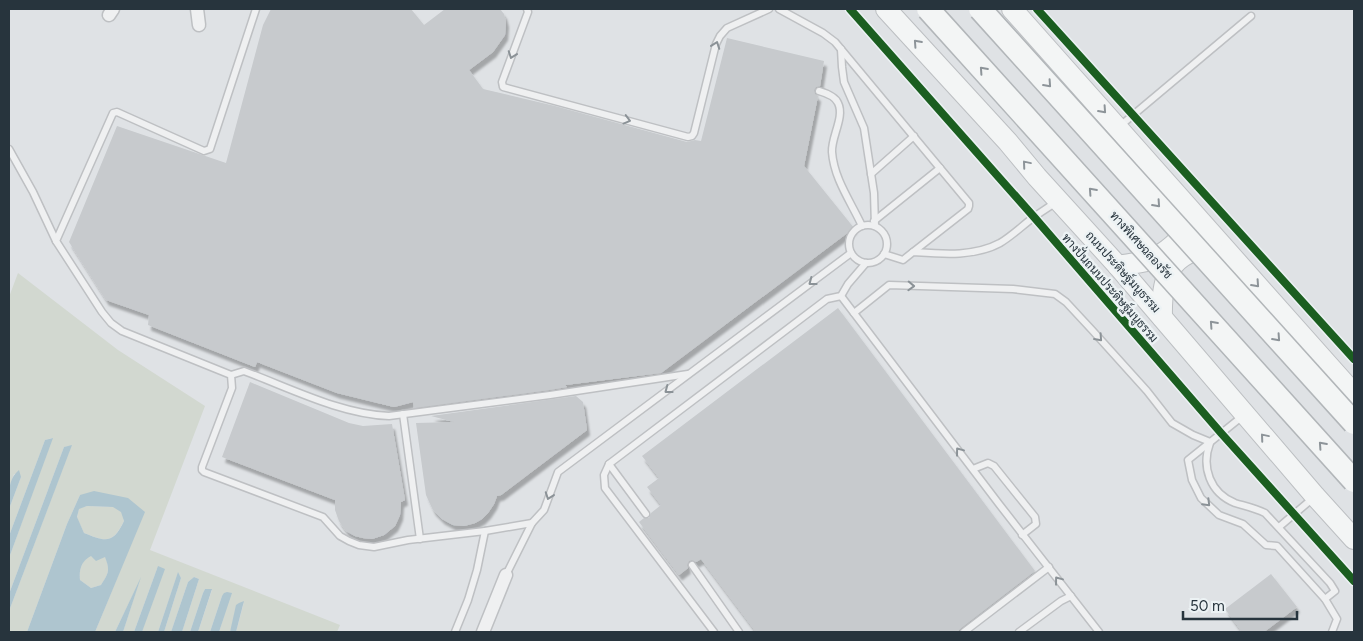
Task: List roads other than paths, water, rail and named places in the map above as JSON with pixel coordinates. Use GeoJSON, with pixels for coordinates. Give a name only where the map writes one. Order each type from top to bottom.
{"type":"FeatureCollection","features":[{"type":"Feature","properties":{"kind":"highway","name":"ทางพิเศษฉลองรัช"},"geometry":{"type":"LineString","coordinates":[[928,9],[1354,481]]}},
{"type":"Feature","properties":{"kind":"highway"},"geometry":{"type":"LineString","coordinates":[[980,9],[1354,423]]}},
{"type":"Feature","properties":{"kind":"main road","name":"ถนนประดิษฐ์มนูธรรม"},"geometry":{"type":"LineString","coordinates":[[886,9],[1118,266],[1354,539]]}},
{"type":"Feature","properties":{"kind":"main road"},"geometry":{"type":"LineString","coordinates":[[1012,9],[1354,394]]}},
{"type":"Feature","properties":{"kind":"main road"},"geometry":{"type":"LineString","coordinates":[[1118,266],[1148,260],[1166,251],[1180,239],[1187,224],[1181,199]]}},
{"type":"Feature","properties":{"kind":"main road"},"geometry":{"type":"LineString","coordinates":[[1162,316],[1164,283],[1173,266],[1186,253],[1191,251],[1211,246],[1224,247]]}},
{"type":"Feature","properties":{"kind":"street"},"geometry":{"type":"LineString","coordinates":[[197,9],[199,25]]}},
{"type":"Feature","properties":{"kind":"street"},"geometry":{"type":"LineString","coordinates":[[483,632],[506,575]]}},
{"type":"Feature","properties":{"kind":"lane"},"geometry":{"type":"LineString","coordinates":[[56,241],[113,113],[117,112],[204,151],[210,149],[256,9]]}},
{"type":"Feature","properties":{"kind":"lane"},"geometry":{"type":"LineString","coordinates":[[527,9],[528,12],[502,82],[503,87],[688,136],[692,136],[694,133],[716,44],[720,36],[726,28],[769,9]]}},
{"type":"Feature","properties":{"kind":"lane"},"geometry":{"type":"LineString","coordinates":[[779,9],[823,33],[835,42],[968,201],[968,209],[903,260],[884,254]]}},
{"type":"Feature","properties":{"kind":"lane"},"geometry":{"type":"LineString","coordinates":[[1118,127],[1251,16]]}},
{"type":"Feature","properties":{"kind":"lane"},"geometry":{"type":"LineString","coordinates":[[841,49],[844,82],[864,128],[874,193],[874,224],[885,238],[886,249],[884,254],[876,261],[866,263],[857,260],[849,248],[850,237],[857,228],[874,224],[940,168]]}},
{"type":"Feature","properties":{"kind":"lane"},"geometry":{"type":"LineString","coordinates":[[819,91],[830,95],[839,105],[838,126],[831,149],[841,186],[862,226]]}},
{"type":"Feature","properties":{"kind":"lane"},"geometry":{"type":"LineString","coordinates":[[871,174],[914,136]]}},
{"type":"Feature","properties":{"kind":"lane"},"geometry":{"type":"LineString","coordinates":[[9,149],[33,192],[56,241],[111,323],[122,331],[231,375],[244,371],[323,401],[360,412],[389,416],[550,395],[689,374]]}},
{"type":"Feature","properties":{"kind":"lane"},"geometry":{"type":"LineString","coordinates":[[913,252],[967,253],[990,247],[1001,242],[1058,200]]}},
{"type":"Feature","properties":{"kind":"lane"},"geometry":{"type":"LineString","coordinates":[[506,575],[532,523],[544,510],[558,472],[851,253]]}},
{"type":"Feature","properties":{"kind":"lane"},"geometry":{"type":"LineString","coordinates":[[714,632],[605,488],[604,475],[609,464],[827,299],[841,296],[848,284],[866,263]]}},
{"type":"Feature","properties":{"kind":"lane"},"geometry":{"type":"LineString","coordinates":[[854,313],[889,285],[1013,289],[1055,294],[1066,302],[1092,330],[1172,422],[1210,442]]}},
{"type":"Feature","properties":{"kind":"lane"},"geometry":{"type":"LineString","coordinates":[[841,296],[1022,535],[1099,632]]}},
{"type":"Feature","properties":{"kind":"lane"},"geometry":{"type":"LineString","coordinates":[[231,375],[232,388],[202,467],[204,472],[322,517],[340,536],[360,545],[374,547],[408,540],[532,523]]}},
{"type":"Feature","properties":{"kind":"lane"},"geometry":{"type":"LineString","coordinates":[[403,414],[420,539]]}},
{"type":"Feature","properties":{"kind":"lane"},"geometry":{"type":"LineString","coordinates":[[1245,414],[1188,460],[1192,480],[1201,498],[1219,515],[1243,524],[1266,545],[1277,546],[1325,599],[1336,619],[1332,632]]}},
{"type":"Feature","properties":{"kind":"lane"},"geometry":{"type":"LineString","coordinates":[[1210,442],[1206,452],[1206,461],[1208,476],[1213,486],[1233,502],[1265,513],[1279,527],[1335,590],[1325,599]]}},
{"type":"Feature","properties":{"kind":"lane"},"geometry":{"type":"LineString","coordinates":[[973,469],[988,463],[994,466],[1035,517],[1036,524],[1022,535]]}},
{"type":"Feature","properties":{"kind":"lane"},"geometry":{"type":"LineString","coordinates":[[609,464],[646,514]]}},
{"type":"Feature","properties":{"kind":"lane"},"geometry":{"type":"LineString","coordinates":[[1279,527],[1315,496]]}},
{"type":"Feature","properties":{"kind":"lane"},"geometry":{"type":"LineString","coordinates":[[455,632],[468,600],[477,570],[484,531]]}},
{"type":"Feature","properties":{"kind":"lane"},"geometry":{"type":"LineString","coordinates":[[692,565],[739,632]]}},
{"type":"Feature","properties":{"kind":"lane"},"geometry":{"type":"LineString","coordinates":[[964,632],[1049,567]]}},
{"type":"Feature","properties":{"kind":"lane"},"geometry":{"type":"LineString","coordinates":[[1019,632],[1061,601],[1071,596]]}},
{"type":"Feature","properties":{"kind":"water"},"geometry":{"type":"Polygon","coordinates":[[[53,438],[9,558],[9,536],[45,440],[53,438]]]}},
{"type":"Feature","properties":{"kind":"water"},"geometry":{"type":"Polygon","coordinates":[[[72,445],[9,611],[9,594],[64,447],[72,445]]]}},
{"type":"Feature","properties":{"kind":"water"},"geometry":{"type":"Polygon","coordinates":[[[19,470],[21,477],[9,509],[9,493],[12,478],[19,470]]]}},
{"type":"Feature","properties":{"kind":"water"},"geometry":{"type":"Polygon","coordinates":[[[94,491],[128,498],[145,512],[95,632],[27,632],[67,524],[80,495],[94,491]],[[87,506],[79,509],[77,517],[84,533],[103,539],[108,539],[116,534],[124,521],[121,512],[113,507],[87,506]],[[91,556],[83,563],[80,569],[80,580],[91,588],[101,585],[107,574],[108,565],[105,557],[96,561],[91,556]]]}},
{"type":"Feature","properties":{"kind":"water"},"geometry":{"type":"Polygon","coordinates":[[[158,566],[165,569],[142,632],[134,632],[158,566]]]}},
{"type":"Feature","properties":{"kind":"water"},"geometry":{"type":"Polygon","coordinates":[[[178,572],[181,578],[164,632],[158,632],[178,572]]]}},
{"type":"Feature","properties":{"kind":"water"},"geometry":{"type":"Polygon","coordinates":[[[141,577],[123,632],[115,632],[141,577]]]}},
{"type":"Feature","properties":{"kind":"water"},"geometry":{"type":"Polygon","coordinates":[[[194,577],[199,579],[182,632],[171,632],[188,582],[194,577]]]}},
{"type":"Feature","properties":{"kind":"water"},"geometry":{"type":"Polygon","coordinates":[[[205,589],[212,589],[198,632],[190,632],[203,593],[205,589]]]}},
{"type":"Feature","properties":{"kind":"water"},"geometry":{"type":"Polygon","coordinates":[[[227,592],[232,593],[219,632],[210,632],[222,596],[227,592]]]}},
{"type":"Feature","properties":{"kind":"water"},"geometry":{"type":"Polygon","coordinates":[[[244,601],[236,632],[230,632],[236,605],[244,601]]]}}]}
